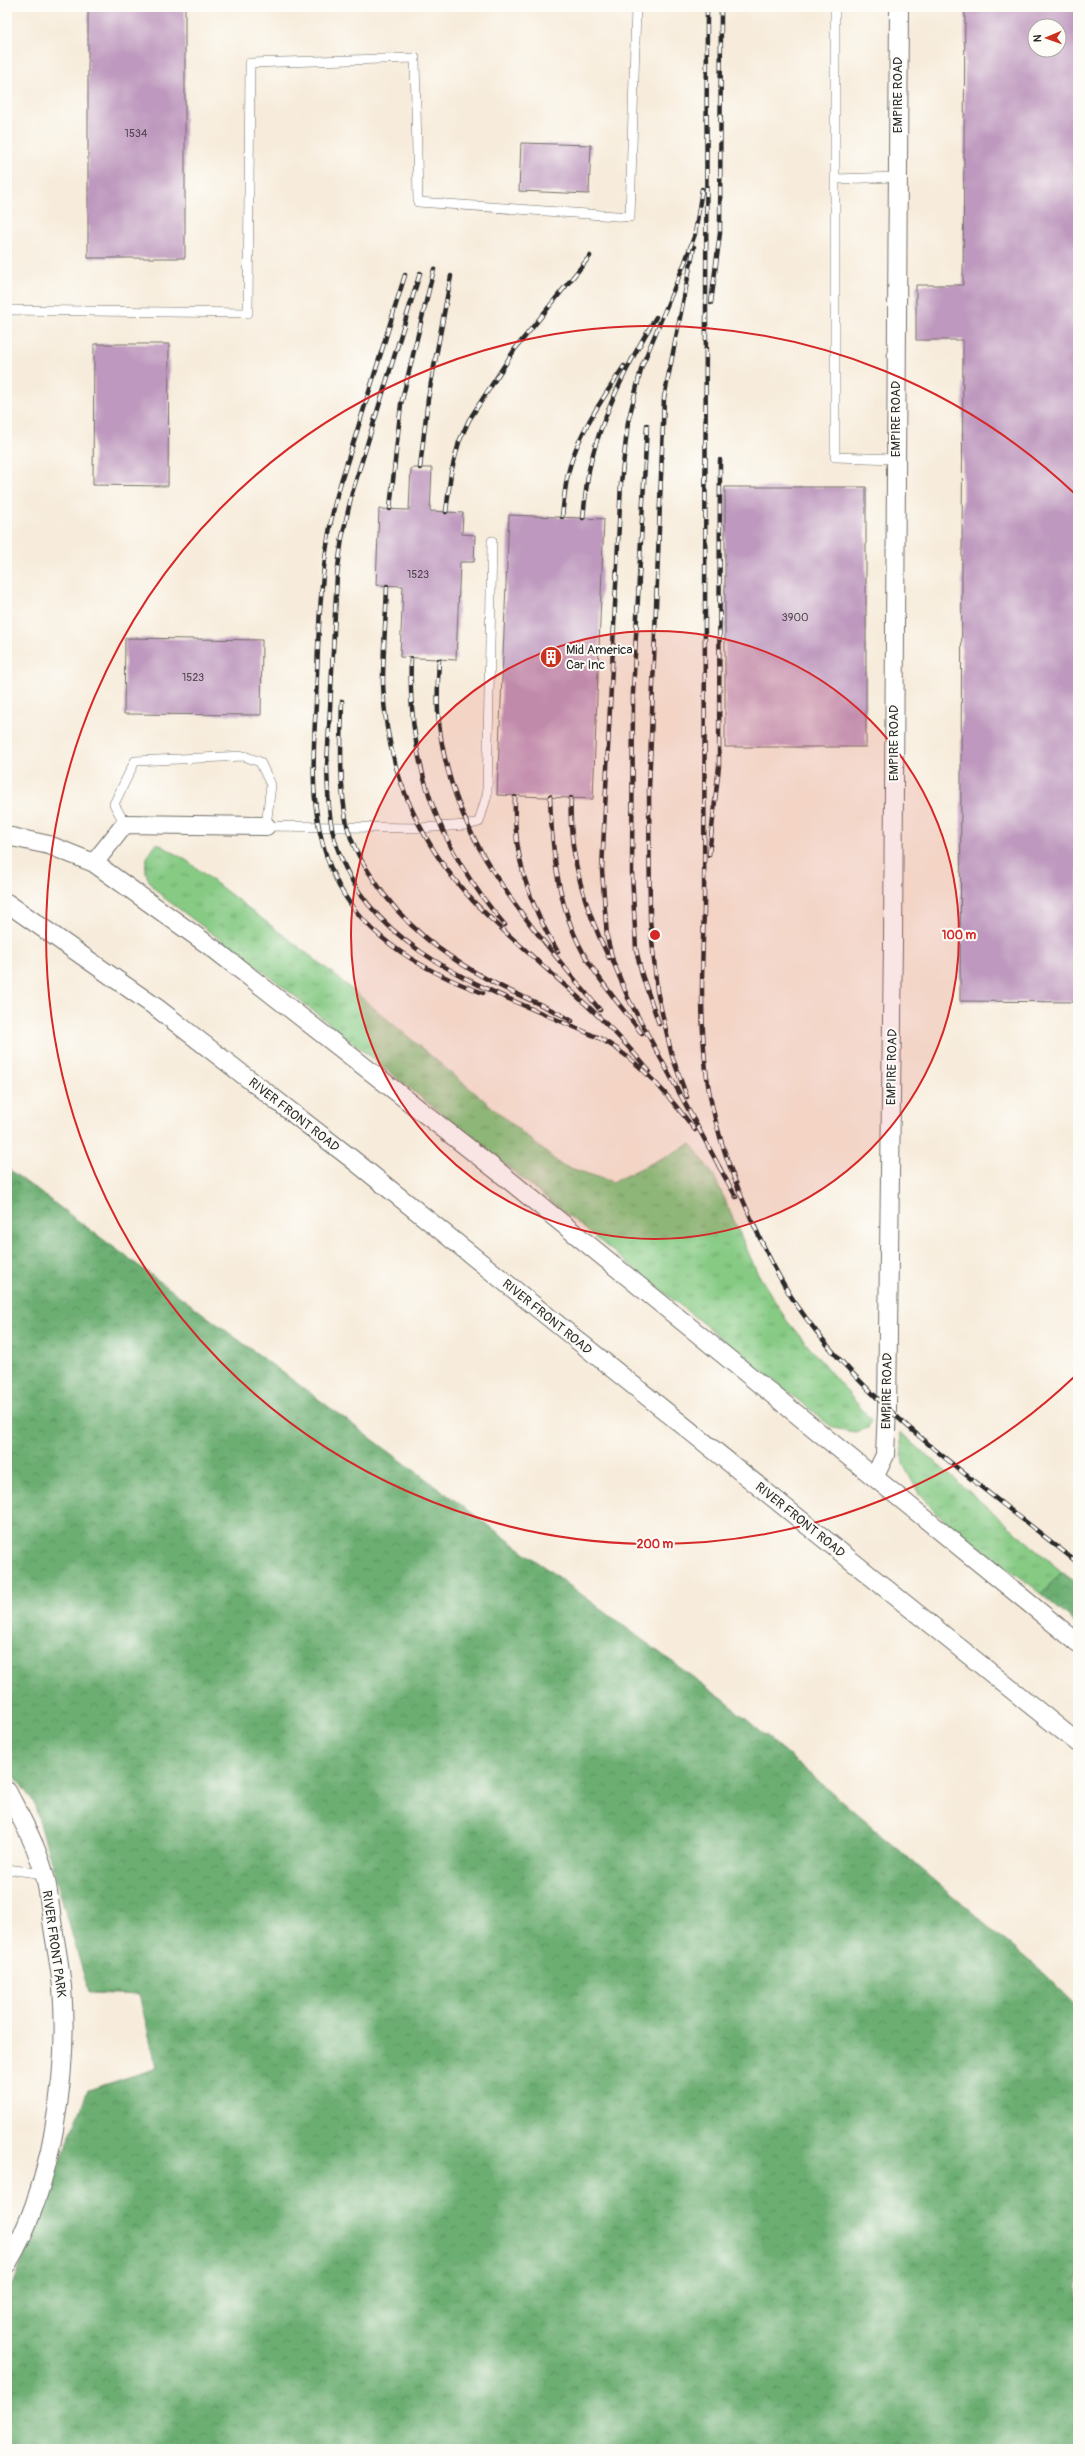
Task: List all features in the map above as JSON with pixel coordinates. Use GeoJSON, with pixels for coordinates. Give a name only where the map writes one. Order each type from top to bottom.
{"type":"FeatureCollection","features":[{"type":"Feature","properties":{"kind":"street","name":"EMPIRE ROAD"},"geometry":{"type":"LineString","coordinates":[[875,1476],[884,1455],[887,1409],[893,942],[899,7]]}},
{"type":"Feature","properties":{"kind":"street"},"geometry":{"type":"LineString","coordinates":[[94,863],[125,824],[266,826]]}},
{"type":"Feature","properties":{"kind":"street"},"geometry":{"type":"LineString","coordinates":[[7,836],[49,845],[94,863],[214,948],[354,1056],[875,1476],[1078,1643]]}},
{"type":"Feature","properties":{"kind":"street","name":"RIVER FRONT ROAD"},"geometry":{"type":"LineString","coordinates":[[7,903],[157,1008],[352,1159],[1078,1742]]}},
{"type":"Feature","properties":{"kind":"street","name":"RIVER FRONT PARK"},"geometry":{"type":"LineString","coordinates":[[7,1791],[31,1837],[44,1874],[62,1986],[63,2048],[58,2109],[46,2165],[32,2207],[7,2264]]}},
{"type":"Feature","properties":{"kind":"lane"},"geometry":{"type":"LineString","coordinates":[[7,310],[248,313],[250,63],[414,58],[418,202],[630,217],[636,7]]}},
{"type":"Feature","properties":{"kind":"lane"},"geometry":{"type":"LineString","coordinates":[[835,7],[835,457],[896,459]]}},
{"type":"Feature","properties":{"kind":"lane"},"geometry":{"type":"LineString","coordinates":[[835,179],[898,177]]}},
{"type":"Feature","properties":{"kind":"lane"},"geometry":{"type":"LineString","coordinates":[[125,824],[114,804],[135,761],[244,756],[260,762],[271,785],[266,826],[419,828],[467,825],[479,822],[487,795],[492,541]]}},
{"type":"Feature","properties":{"kind":"lane"},"geometry":{"type":"LineString","coordinates":[[7,1869],[44,1874]]}},
{"type":"Feature","properties":{"kind":"green space"},"geometry":{"type":"Polygon","coordinates":[[[157,843],[186,860],[331,972],[561,1165],[613,1182],[691,1144],[714,1176],[757,1272],[787,1321],[871,1420],[868,1428],[855,1432],[833,1428],[276,981],[163,897],[151,884],[146,871],[147,857],[157,843]]]}},
{"type":"Feature","properties":{"kind":"green space"},"geometry":{"type":"Polygon","coordinates":[[[7,1168],[725,1701],[1042,1972],[1078,2008],[1078,2449],[13,2449],[7,2440],[7,2300],[88,2090],[157,2068],[139,1995],[89,1993],[34,1803],[7,1765],[7,1168]]]}},
{"type":"Feature","properties":{"kind":"green space"},"geometry":{"type":"Polygon","coordinates":[[[900,1432],[1062,1572],[1041,1594],[937,1514],[918,1492],[903,1464],[900,1432]]]}},
{"type":"Feature","properties":{"kind":"green space"},"geometry":{"type":"Polygon","coordinates":[[[1062,1572],[1078,1584],[1078,1625],[1041,1594],[1062,1572]]]}},
{"type":"Feature","properties":{"kind":"building"},"geometry":{"type":"Polygon","coordinates":[[[88,7],[185,7],[185,258],[88,258],[88,7]]]}},
{"type":"Feature","properties":{"kind":"building"},"geometry":{"type":"Polygon","coordinates":[[[965,7],[1078,7],[1078,1002],[960,1001],[963,340],[916,340],[916,285],[963,285],[965,7]]]}},
{"type":"Feature","properties":{"kind":"building"},"geometry":{"type":"Polygon","coordinates":[[[521,143],[591,145],[589,194],[519,191],[521,143]]]}},
{"type":"Feature","properties":{"kind":"building"},"geometry":{"type":"Polygon","coordinates":[[[94,344],[169,344],[168,486],[93,485],[94,344]]]}},
{"type":"Feature","properties":{"kind":"building"},"geometry":{"type":"Polygon","coordinates":[[[411,468],[432,468],[430,511],[463,513],[462,534],[475,535],[474,562],[460,562],[456,660],[400,657],[403,586],[376,585],[379,509],[409,510],[411,468]]]}},
{"type":"Feature","properties":{"kind":"building"},"geometry":{"type":"Polygon","coordinates":[[[725,487],[866,487],[866,747],[725,747],[725,487]]]}},
{"type":"Feature","properties":{"kind":"building","name":"Mid America Car Inc"},"geometry":{"type":"Polygon","coordinates":[[[509,515],[604,519],[593,799],[497,795],[509,515]]]}},
{"type":"Feature","properties":{"kind":"building"},"geometry":{"type":"Polygon","coordinates":[[[125,638],[262,640],[261,715],[124,714],[125,638]]]}},
{"type":"Feature","properties":{"kind":"railway"},"geometry":{"type":"LineString","coordinates":[[707,7],[704,911],[702,990],[704,1050],[712,1108],[728,1163],[742,1199],[765,1250],[796,1304],[825,1342],[857,1378],[927,1443],[1078,1563]]}},
{"type":"Feature","properties":{"kind":"railway"},"geometry":{"type":"LineString","coordinates":[[711,303],[720,233],[721,7]]}},
{"type":"Feature","properties":{"kind":"railway"},"geometry":{"type":"LineString","coordinates":[[702,189],[695,234],[642,366],[628,422],[621,483],[602,870],[607,937],[613,961],[628,998],[721,1170]]}},
{"type":"Feature","properties":{"kind":"railway"},"geometry":{"type":"LineString","coordinates":[[687,1097],[672,1056],[657,991],[650,919],[649,790],[664,398],[694,247]]}},
{"type":"Feature","properties":{"kind":"railway"},"geometry":{"type":"LineString","coordinates":[[446,512],[451,473],[459,442],[469,420],[515,349],[590,256]]}},
{"type":"Feature","properties":{"kind":"railway"},"geometry":{"type":"LineString","coordinates":[[390,509],[401,404],[434,269]]}},
{"type":"Feature","properties":{"kind":"railway"},"geometry":{"type":"LineString","coordinates":[[420,273],[352,493],[342,538],[337,575],[327,766],[329,807],[334,837],[355,886],[380,918],[412,945],[448,969],[487,989],[603,1040]]}},
{"type":"Feature","properties":{"kind":"railway"},"geometry":{"type":"LineString","coordinates":[[405,275],[341,481],[331,520],[323,575],[320,618],[314,750],[317,819],[329,864],[339,886],[352,906],[366,923],[401,952],[421,964],[462,985],[483,993]]}},
{"type":"Feature","properties":{"kind":"railway"},"geometry":{"type":"LineString","coordinates":[[420,468],[428,399],[451,276]]}},
{"type":"Feature","properties":{"kind":"railway"},"geometry":{"type":"LineString","coordinates":[[583,518],[589,470],[600,431],[616,391],[656,317]]}},
{"type":"Feature","properties":{"kind":"railway"},"geometry":{"type":"LineString","coordinates":[[562,517],[567,478],[574,453],[593,414],[624,366]]}},
{"type":"Feature","properties":{"kind":"railway"},"geometry":{"type":"LineString","coordinates":[[647,425],[633,693],[632,873],[636,949],[642,975],[659,1024]]}},
{"type":"Feature","properties":{"kind":"railway"},"geometry":{"type":"LineString","coordinates":[[709,855],[719,766],[720,460]]}},
{"type":"Feature","properties":{"kind":"railway"},"geometry":{"type":"LineString","coordinates":[[387,586],[383,671],[385,716],[391,748],[400,779],[426,838],[444,865],[486,914],[591,1009],[631,1049],[649,1071]]}},
{"type":"Feature","properties":{"kind":"railway"},"geometry":{"type":"LineString","coordinates":[[411,658],[411,696],[414,732],[421,767],[431,801],[444,833],[461,865],[481,895],[505,925]]}},
{"type":"Feature","properties":{"kind":"railway"},"geometry":{"type":"LineString","coordinates":[[439,660],[438,712],[444,757],[457,798],[473,837],[494,873],[518,908],[600,1010]]}},
{"type":"Feature","properties":{"kind":"railway"},"geometry":{"type":"LineString","coordinates":[[342,701],[342,779],[344,810],[347,825],[360,858],[384,895],[426,939],[442,951],[496,984],[572,1021]]}},
{"type":"Feature","properties":{"kind":"railway"},"geometry":{"type":"LineString","coordinates":[[550,796],[558,882],[570,923],[578,942],[594,971],[642,1034]]}},
{"type":"Feature","properties":{"kind":"railway"},"geometry":{"type":"LineString","coordinates":[[515,797],[517,839],[524,878],[538,915],[558,952]]}},
{"type":"Feature","properties":{"kind":"railway"},"geometry":{"type":"LineString","coordinates":[[571,798],[572,839],[575,859],[586,900],[600,939],[609,958]]}},
{"type":"Feature","properties":{"kind":"railway"},"geometry":{"type":"LineString","coordinates":[[598,1037],[631,1059],[641,1068],[670,1099],[695,1130]]}},
{"type":"Feature","properties":{"kind":"railway"},"geometry":{"type":"LineString","coordinates":[[718,1165],[736,1197]]}},
{"type":"Feature","properties":{"kind":"place","name":"Mid America Car Inc"},"geometry":{"type":"Point","coordinates":[551,657]}}]}
